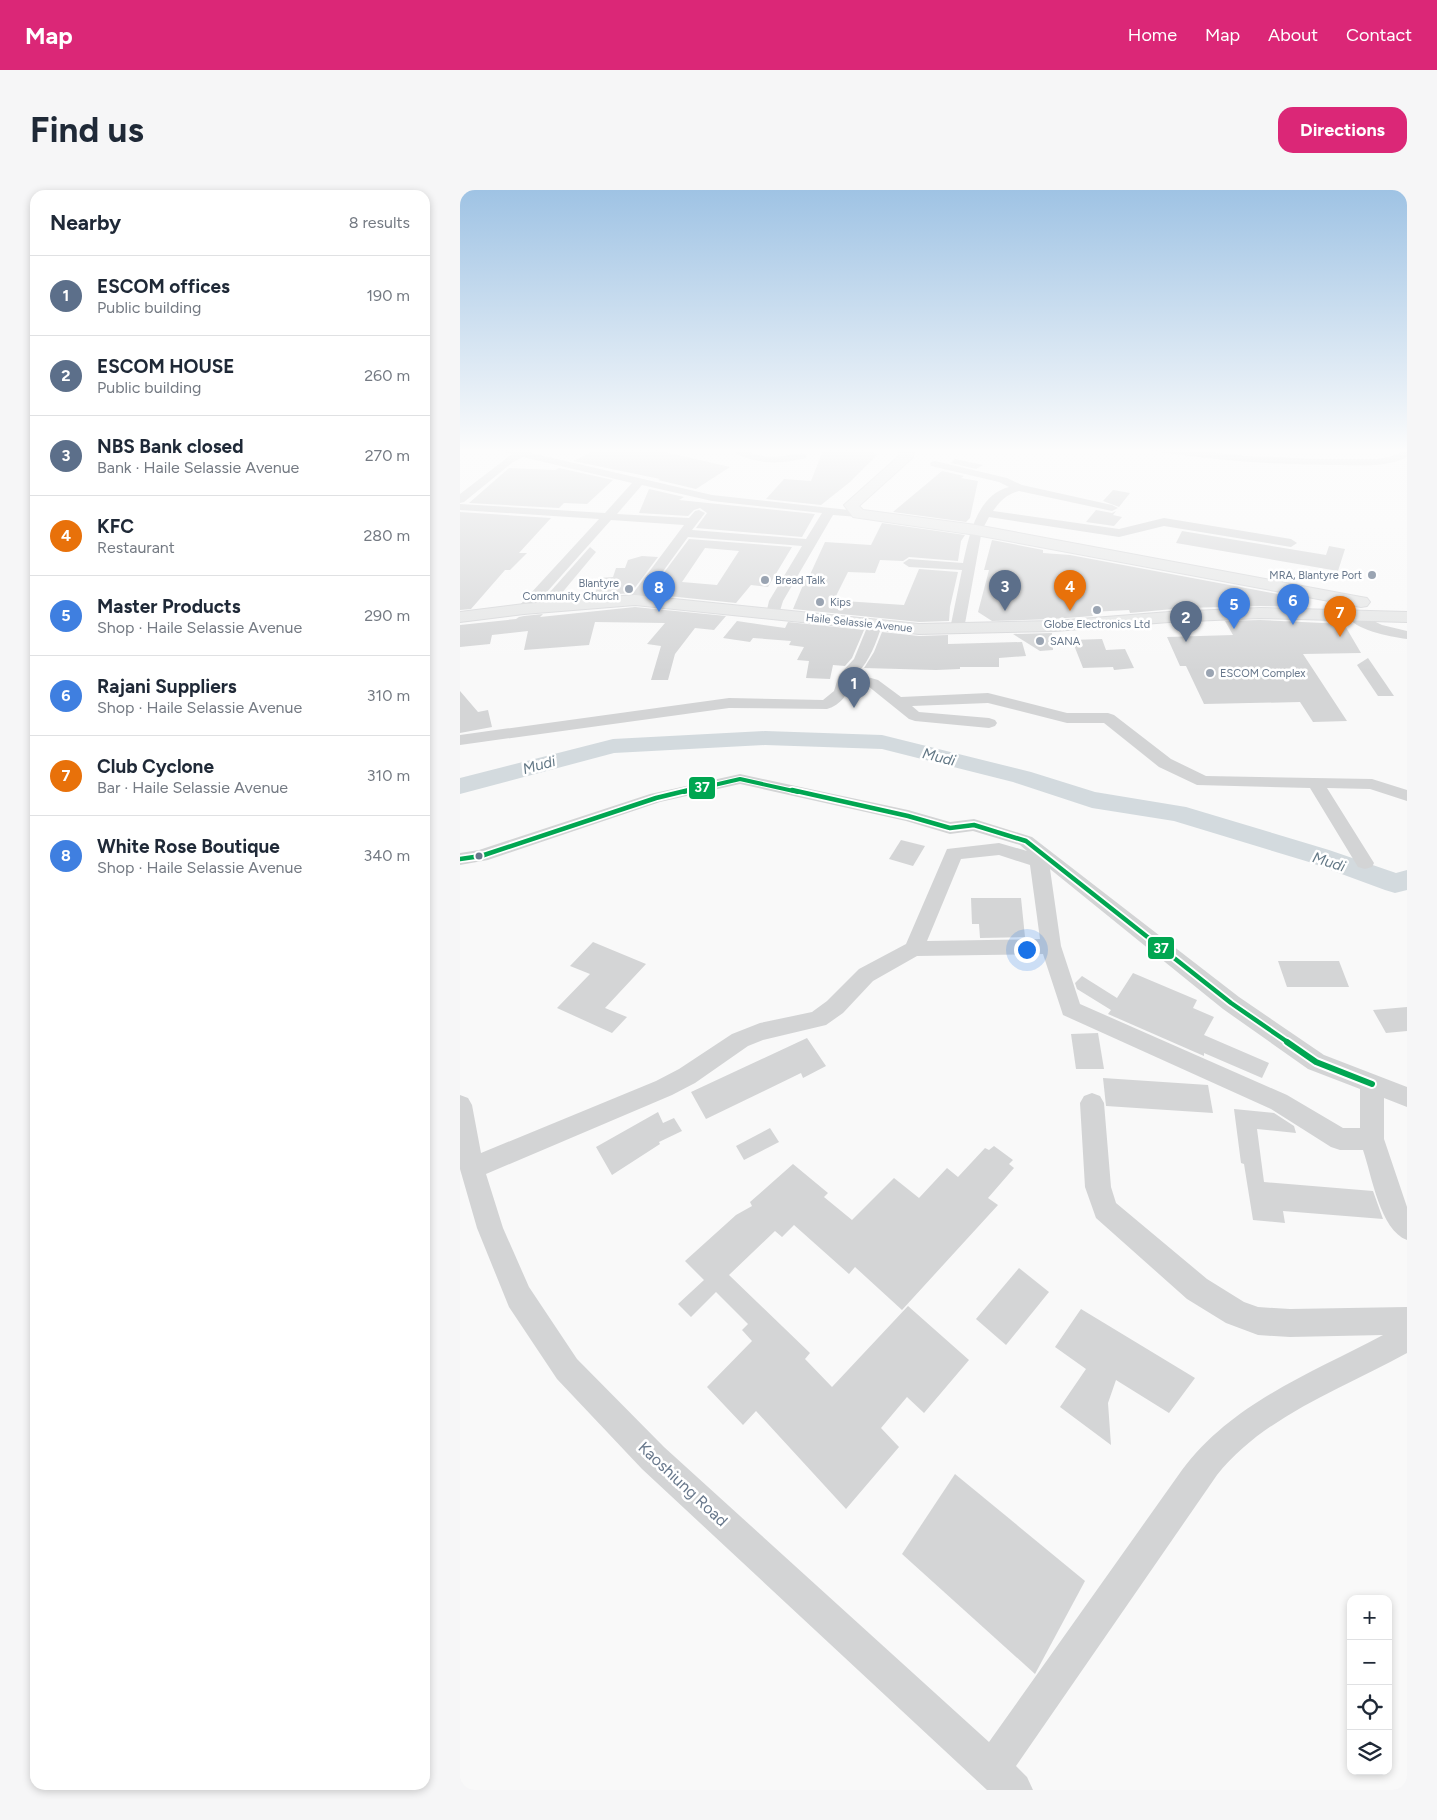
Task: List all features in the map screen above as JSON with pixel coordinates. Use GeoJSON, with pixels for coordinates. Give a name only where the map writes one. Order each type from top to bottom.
{"type":"FeatureCollection","features":[{"type":"Feature","properties":{"kind":"highway"},"geometry":{"type":"LineString","coordinates":[[922,523],[976,530],[1387,607],[1407,608]]}},
{"type":"Feature","properties":{"kind":"highway","name":"Haile Selassie Avenue"},"geometry":{"type":"LineString","coordinates":[[460,617],[524,609],[635,600],[874,625],[957,629],[1055,626],[1168,617],[1260,613],[1407,617]]}},
{"type":"Feature","properties":{"kind":"street"},"geometry":{"type":"LineString","coordinates":[[524,609],[600,523]]}},
{"type":"Feature","properties":{"kind":"street"},"geometry":{"type":"LineString","coordinates":[[635,600],[692,523]]}},
{"type":"Feature","properties":{"kind":"street"},"geometry":{"type":"LineString","coordinates":[[773,614],[776,601],[822,523]]}},
{"type":"Feature","properties":{"kind":"street"},"geometry":{"type":"LineString","coordinates":[[957,629],[976,530],[979,523]]}},
{"type":"Feature","properties":{"kind":"street"},"geometry":{"type":"LineString","coordinates":[[1049,523],[1119,533],[1128,532],[1152,523]]}},
{"type":"Feature","properties":{"kind":"street"},"geometry":{"type":"LineString","coordinates":[[1168,523],[1291,543]]}},
{"type":"Feature","properties":{"kind":"street"},"geometry":{"type":"LineString","coordinates":[[684,533],[810,543]]}},
{"type":"Feature","properties":{"kind":"street"},"geometry":{"type":"LineString","coordinates":[[909,562],[969,567]]}},
{"type":"Feature","properties":{"kind":"street"},"geometry":{"type":"LineString","coordinates":[[1351,614],[1370,627],[1386,633],[1407,635]]}},
{"type":"Feature","properties":{"kind":"street"},"geometry":{"type":"LineString","coordinates":[[460,740],[729,703],[827,704],[841,693],[846,675],[856,669],[867,649],[874,625]]}},
{"type":"Feature","properties":{"kind":"street"},"geometry":{"type":"LineString","coordinates":[[846,675],[873,683],[915,716],[989,723]]}},
{"type":"Feature","properties":{"kind":"street"},"geometry":{"type":"LineString","coordinates":[[896,702],[988,698],[1067,718],[1108,718],[1165,763],[1203,781],[1372,784],[1407,796]]}},
{"type":"Feature","properties":{"kind":"street"},"geometry":{"type":"LineString","coordinates":[[460,859],[481,856],[656,798],[740,779],[908,816],[950,828],[974,825],[1026,841],[1231,1003],[1316,1062],[1407,1097]]}},
{"type":"Feature","properties":{"kind":"street"},"geometry":{"type":"LineString","coordinates":[[1315,783],[1365,863]]}},
{"type":"Feature","properties":{"kind":"street"},"geometry":{"type":"LineString","coordinates":[[914,949],[954,853],[999,849],[1039,861],[1051,946],[1071,1009],[1279,1102],[1340,1139],[1372,1139]]}},
{"type":"Feature","properties":{"kind":"street"},"geometry":{"type":"LineString","coordinates":[[472,1168],[664,1088],[687,1076],[740,1040],[760,1032],[818,1019],[835,1007],[866,975],[914,949],[1051,946]]}},
{"type":"Feature","properties":{"kind":"street"},"geometry":{"type":"LineString","coordinates":[[1372,1084],[1372,1139],[1397,1216],[1407,1228]]}},
{"type":"Feature","properties":{"kind":"street"},"geometry":{"type":"LineString","coordinates":[[1092,1103],[1098,1187],[1105,1210],[1205,1294],[1236,1313],[1258,1321],[1290,1323],[1407,1321]]}},
{"type":"Feature","properties":{"kind":"street","name":"Kaoshiung Road"},"geometry":{"type":"LineString","coordinates":[[460,1104],[472,1168],[490,1228],[519,1297],[567,1369],[654,1458],[1003,1780]]}},
{"type":"Feature","properties":{"kind":"street"},"geometry":{"type":"LineString","coordinates":[[1003,1780],[1193,1481],[1218,1449],[1260,1416],[1298,1393],[1364,1362],[1407,1338]]}},
{"type":"Feature","properties":{"kind":"building"},"geometry":{"type":"Polygon","coordinates":[[[460,523],[547,523],[519,553],[527,553],[510,570],[505,570],[471,609],[460,610],[460,523]]]}},
{"type":"Feature","properties":{"kind":"building"},"geometry":{"type":"Polygon","coordinates":[[[700,523],[810,523],[802,537],[696,528],[700,523]]]}},
{"type":"Feature","properties":{"kind":"building"},"geometry":{"type":"Polygon","coordinates":[[[882,523],[965,535],[961,541],[958,561],[909,557],[903,561],[880,560],[875,573],[848,572],[835,598],[844,599],[844,601],[904,605],[919,569],[958,572],[950,607],[949,621],[919,622],[793,609],[806,578],[808,579],[825,542],[871,545],[882,523]]]}},
{"type":"Feature","properties":{"kind":"building"},"geometry":{"type":"Polygon","coordinates":[[[1091,523],[1117,523],[1114,526],[1091,523]]]}},
{"type":"Feature","properties":{"kind":"building"},"geometry":{"type":"Polygon","coordinates":[[[1182,531],[1326,555],[1329,546],[1345,549],[1338,571],[1176,543],[1182,531]]]}},
{"type":"Feature","properties":{"kind":"building"},"geometry":{"type":"Polygon","coordinates":[[[689,539],[792,547],[768,587],[751,585],[736,603],[648,594],[689,539]],[[705,548],[682,582],[717,585],[739,551],[705,548]]]}},
{"type":"Feature","properties":{"kind":"building"},"geometry":{"type":"Polygon","coordinates":[[[992,540],[1043,550],[1043,553],[1070,555],[1304,599],[1307,607],[1184,608],[1130,613],[1129,610],[1091,612],[1093,616],[992,621],[978,612],[989,570],[984,570],[992,540]]]}},
{"type":"Feature","properties":{"kind":"building"},"geometry":{"type":"Polygon","coordinates":[[[590,547],[596,552],[556,600],[542,601],[590,547]]]}},
{"type":"Feature","properties":{"kind":"building"},"geometry":{"type":"Polygon","coordinates":[[[642,556],[658,557],[631,593],[595,596],[599,578],[613,577],[616,568],[625,568],[628,560],[642,556]]]}},
{"type":"Feature","properties":{"kind":"building"},"geometry":{"type":"Polygon","coordinates":[[[635,607],[726,616],[714,630],[695,628],[675,654],[668,680],[651,680],[661,646],[647,644],[665,623],[595,622],[589,645],[524,650],[528,631],[492,635],[490,644],[460,647],[460,625],[543,614],[540,617],[635,607]]]}},
{"type":"Feature","properties":{"kind":"building"},"geometry":{"type":"Polygon","coordinates":[[[1260,620],[1344,624],[1361,653],[1303,654],[1347,721],[1313,722],[1300,702],[1204,704],[1186,666],[1180,666],[1167,637],[1233,635],[1225,621],[1260,620]]]}},
{"type":"Feature","properties":{"kind":"building"},"geometry":{"type":"Polygon","coordinates":[[[737,621],[785,628],[788,622],[864,630],[852,658],[845,666],[833,665],[830,679],[806,678],[809,661],[797,660],[804,647],[789,645],[791,641],[753,638],[750,642],[723,638],[737,621]]]}},
{"type":"Feature","properties":{"kind":"building"},"geometry":{"type":"Polygon","coordinates":[[[882,632],[919,636],[948,635],[948,644],[1022,642],[1026,656],[999,658],[999,667],[960,667],[960,669],[936,670],[864,668],[874,652],[882,632]]]}},
{"type":"Feature","properties":{"kind":"building"},"geometry":{"type":"Polygon","coordinates":[[[1052,633],[1053,650],[1040,651],[1013,634],[1052,633]]]}},
{"type":"Feature","properties":{"kind":"building"},"geometry":{"type":"Polygon","coordinates":[[[1102,639],[1106,650],[1125,649],[1134,668],[1114,670],[1113,667],[1083,668],[1072,640],[1102,639]]]}},
{"type":"Feature","properties":{"kind":"building"},"geometry":{"type":"Polygon","coordinates":[[[1368,658],[1394,696],[1378,696],[1357,665],[1368,658]]]}},
{"type":"Feature","properties":{"kind":"building"},"geometry":{"type":"Polygon","coordinates":[[[460,691],[478,712],[488,710],[492,727],[460,733],[460,691]]]}},
{"type":"Feature","properties":{"kind":"building"},"geometry":{"type":"Polygon","coordinates":[[[901,840],[925,846],[913,866],[889,859],[901,840]]]}},
{"type":"Feature","properties":{"kind":"building"},"geometry":{"type":"Polygon","coordinates":[[[971,898],[1021,898],[1025,937],[980,938],[979,924],[972,924],[971,898]]]}},
{"type":"Feature","properties":{"kind":"building"},"geometry":{"type":"Polygon","coordinates":[[[593,942],[646,964],[605,1008],[627,1017],[612,1033],[557,1008],[590,974],[570,966],[593,942]]]}},
{"type":"Feature","properties":{"kind":"building"},"geometry":{"type":"Polygon","coordinates":[[[1278,961],[1339,961],[1349,987],[1287,987],[1278,961]]]}},
{"type":"Feature","properties":{"kind":"building"},"geometry":{"type":"Polygon","coordinates":[[[1133,973],[1197,1000],[1193,1008],[1214,1017],[1204,1035],[1269,1063],[1262,1078],[1204,1053],[1204,1056],[1108,1014],[1111,1010],[1077,989],[1075,983],[1082,976],[1117,998],[1133,973]]]}},
{"type":"Feature","properties":{"kind":"building"},"geometry":{"type":"Polygon","coordinates":[[[1407,1007],[1407,1031],[1386,1033],[1373,1010],[1407,1007]]]}},
{"type":"Feature","properties":{"kind":"building"},"geometry":{"type":"Polygon","coordinates":[[[1098,1033],[1104,1069],[1076,1069],[1071,1034],[1098,1033]]]}},
{"type":"Feature","properties":{"kind":"building"},"geometry":{"type":"Polygon","coordinates":[[[807,1038],[826,1066],[803,1078],[801,1073],[706,1119],[691,1092],[807,1038]]]}},
{"type":"Feature","properties":{"kind":"building"},"geometry":{"type":"Polygon","coordinates":[[[1103,1078],[1208,1085],[1213,1113],[1106,1106],[1103,1078]]]}},
{"type":"Feature","properties":{"kind":"building"},"geometry":{"type":"Polygon","coordinates":[[[1234,1109],[1274,1113],[1294,1126],[1296,1133],[1257,1129],[1264,1182],[1373,1191],[1383,1219],[1283,1211],[1285,1223],[1253,1220],[1244,1164],[1241,1163],[1234,1109]]]}},
{"type":"Feature","properties":{"kind":"building"},"geometry":{"type":"Polygon","coordinates":[[[658,1112],[663,1123],[674,1118],[682,1131],[659,1142],[660,1144],[612,1175],[596,1147],[658,1112]]]}},
{"type":"Feature","properties":{"kind":"building"},"geometry":{"type":"Polygon","coordinates":[[[770,1128],[779,1142],[744,1160],[736,1146],[770,1128]]]}},
{"type":"Feature","properties":{"kind":"building"},"geometry":{"type":"Polygon","coordinates":[[[994,1146],[1013,1160],[1009,1164],[1014,1168],[988,1198],[998,1205],[902,1310],[855,1267],[849,1274],[794,1225],[782,1237],[775,1231],[729,1275],[810,1353],[805,1359],[832,1387],[908,1306],[969,1360],[924,1413],[907,1397],[881,1428],[899,1447],[846,1509],[756,1411],[743,1425],[707,1387],[752,1341],[742,1330],[748,1324],[716,1292],[691,1317],[678,1304],[704,1280],[685,1261],[736,1215],[752,1206],[750,1202],[793,1164],[828,1193],[824,1197],[852,1220],[894,1178],[919,1198],[947,1168],[958,1177],[985,1148],[989,1150],[994,1146]]]}},
{"type":"Feature","properties":{"kind":"building"},"geometry":{"type":"Polygon","coordinates":[[[1019,1268],[1049,1292],[1006,1345],[976,1319],[1019,1268]]]}},
{"type":"Feature","properties":{"kind":"building"},"geometry":{"type":"Polygon","coordinates":[[[1081,1309],[1195,1378],[1169,1413],[1116,1380],[1108,1403],[1111,1445],[1060,1407],[1086,1369],[1055,1347],[1081,1309]]]}},
{"type":"Feature","properties":{"kind":"building"},"geometry":{"type":"Polygon","coordinates":[[[955,1474],[1085,1581],[1035,1674],[902,1554],[955,1474]]]}},
{"type":"Feature","properties":{"kind":"waterway","name":"Mudi"},"geometry":{"type":"LineString","coordinates":[[460,786],[613,746],[765,738],[882,742],[1022,777],[1092,800],[1177,813],[1319,856],[1395,883],[1407,880]]}},
{"type":"Feature","properties":{"kind":"transit line","name":"37"},"geometry":{"type":"LineString","coordinates":[[460,859],[481,856],[656,798],[740,779],[908,816],[950,828],[974,825],[1026,841],[1231,1003],[1316,1062],[1372,1084]]}},
{"type":"Feature","properties":{"kind":"place","name":"MRA, Blantyre Port"},"geometry":{"type":"Point","coordinates":[1372,575]}},
{"type":"Feature","properties":{"kind":"place","name":"Bread Talk"},"geometry":{"type":"Point","coordinates":[765,580]}},
{"type":"Feature","properties":{"kind":"place","name":"Blantyre Community Church"},"geometry":{"type":"Point","coordinates":[629,589]}},
{"type":"Feature","properties":{"kind":"place","name":"Kips"},"geometry":{"type":"Point","coordinates":[820,602]}},
{"type":"Feature","properties":{"kind":"place","name":"Globe Electronics Ltd"},"geometry":{"type":"Point","coordinates":[1097,610]}},
{"type":"Feature","properties":{"kind":"place","name":"NBS Bank closed"},"geometry":{"type":"Point","coordinates":[1005,611]}},
{"type":"Feature","properties":{"kind":"place","name":"KFC"},"geometry":{"type":"Point","coordinates":[1070,611]}},
{"type":"Feature","properties":{"kind":"place","name":"White Rose Boutique"},"geometry":{"type":"Point","coordinates":[659,612]}},
{"type":"Feature","properties":{"kind":"place","name":"Rajani Suppliers"},"geometry":{"type":"Point","coordinates":[1293,625]}},
{"type":"Feature","properties":{"kind":"place","name":"Master Products"},"geometry":{"type":"Point","coordinates":[1234,629]}},
{"type":"Feature","properties":{"kind":"place","name":"Club Cyclone"},"geometry":{"type":"Point","coordinates":[1340,637]}},
{"type":"Feature","properties":{"kind":"place","name":"SANA"},"geometry":{"type":"Point","coordinates":[1040,641]}},
{"type":"Feature","properties":{"kind":"place","name":"ESCOM HOUSE"},"geometry":{"type":"Point","coordinates":[1186,642]}},
{"type":"Feature","properties":{"kind":"place","name":"ESCOM Complex"},"geometry":{"type":"Point","coordinates":[1210,673]}},
{"type":"Feature","properties":{"kind":"place","name":"ESCOM offices"},"geometry":{"type":"Point","coordinates":[854,708]}}]}
